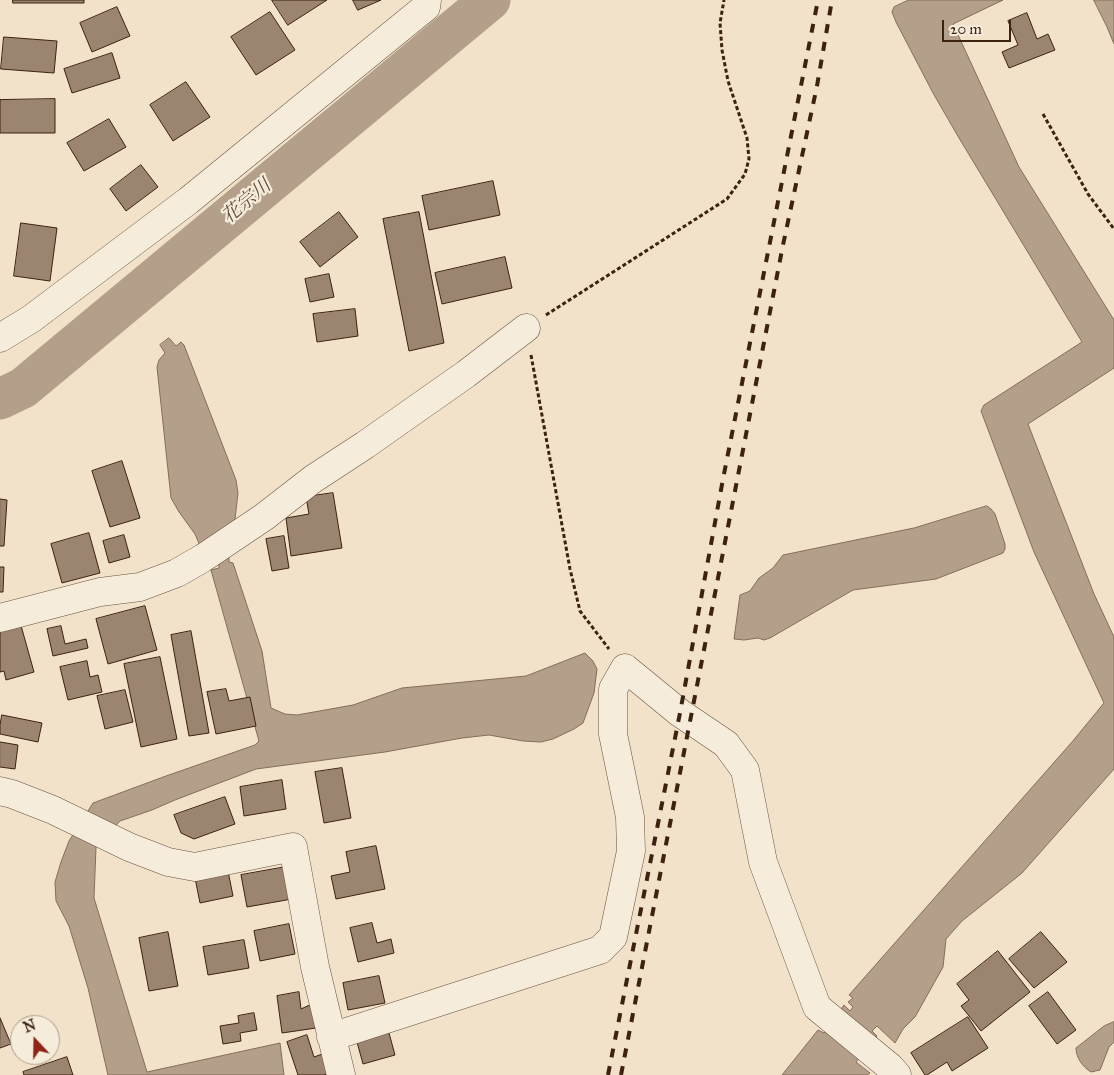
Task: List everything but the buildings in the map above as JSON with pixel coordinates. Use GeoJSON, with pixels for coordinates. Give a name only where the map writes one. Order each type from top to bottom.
{"type":"FeatureCollection","features":[{"type":"Feature","properties":{"kind":"street"},"geometry":{"type":"LineString","coordinates":[[0,338],[31,319],[188,201],[426,7],[428,0]]}},
{"type":"Feature","properties":{"kind":"street"},"geometry":{"type":"LineString","coordinates":[[0,618],[100,592],[140,587],[177,573],[264,517],[313,479],[466,374],[526,328]]}},
{"type":"Feature","properties":{"kind":"street"},"geometry":{"type":"LineString","coordinates":[[331,1037],[600,950],[613,937],[631,851],[630,817],[613,734],[613,689],[625,668],[680,713],[726,744],[745,770],[763,862],[817,1007],[890,1067],[897,1075]]}},
{"type":"Feature","properties":{"kind":"street"},"geometry":{"type":"LineString","coordinates":[[0,791],[53,810],[129,847],[168,862],[195,867],[294,847],[315,967],[341,1075]]}},
{"type":"Feature","properties":{"kind":"path"},"geometry":{"type":"LineString","coordinates":[[625,668],[580,610],[570,569],[526,328],[727,199],[746,174],[749,159],[747,138],[728,81],[722,50],[720,23],[724,0]]}},
{"type":"Feature","properties":{"kind":"path"},"geometry":{"type":"LineString","coordinates":[[1043,114],[1088,194],[1114,229]]}},
{"type":"Feature","properties":{"kind":"shaded area"},"geometry":{"type":"Polygon","coordinates":[[[909,0],[1003,0],[953,24],[1019,167],[1114,320],[1114,368],[1028,424],[1094,594],[1114,637],[1114,769],[1022,873],[962,921],[946,939],[943,967],[915,1017],[903,1029],[895,1043],[877,1026],[872,1031],[877,1036],[856,1062],[870,1073],[867,1075],[782,1075],[818,1030],[824,1033],[844,1005],[850,1011],[853,1007],[848,1002],[853,998],[849,995],[1072,742],[1104,703],[1034,552],[981,411],[984,405],[1082,342],[959,138],[896,22],[892,12],[894,7],[909,0]]]}},
{"type":"Feature","properties":{"kind":"shaded area"},"geometry":{"type":"Polygon","coordinates":[[[1094,0],[1114,0],[1114,44],[1107,27],[1094,0]]]}},
{"type":"Feature","properties":{"kind":"shaded area"},"geometry":{"type":"Polygon","coordinates":[[[169,338],[176,346],[181,342],[184,345],[236,480],[238,493],[229,562],[233,563],[262,651],[271,708],[285,714],[297,715],[353,705],[402,688],[526,676],[585,653],[593,661],[597,669],[594,693],[583,723],[553,739],[541,742],[523,741],[489,735],[385,752],[256,769],[120,821],[96,847],[94,898],[147,1072],[280,1043],[284,1075],[108,1075],[88,988],[69,926],[56,901],[55,882],[61,862],[69,841],[93,803],[255,745],[259,741],[211,570],[219,568],[219,563],[204,555],[195,534],[171,498],[157,367],[159,360],[165,353],[160,345],[169,338]]]}},
{"type":"Feature","properties":{"kind":"shaded area"},"geometry":{"type":"Polygon","coordinates":[[[987,506],[995,514],[1005,544],[1003,553],[936,579],[853,590],[770,638],[764,640],[758,638],[734,639],[740,595],[750,591],[759,578],[773,568],[783,555],[914,528],[987,506]]]}},
{"type":"Feature","properties":{"kind":"shaded area"},"geometry":{"type":"Polygon","coordinates":[[[1114,1022],[1114,1042],[1109,1047],[1100,1070],[1091,1072],[1080,1062],[1076,1048],[1104,1026],[1114,1022]]]}},
{"type":"Feature","properties":{"kind":"waterway","name":"花宗川"},"geometry":{"type":"LineString","coordinates":[[0,399],[23,388],[490,0]]}},
{"type":"Feature","properties":{"kind":"railway"},"geometry":{"type":"LineString","coordinates":[[608,1075],[818,0]]}},
{"type":"Feature","properties":{"kind":"railway"},"geometry":{"type":"LineString","coordinates":[[621,1075],[783,245],[817,86],[832,0]]}}]}
